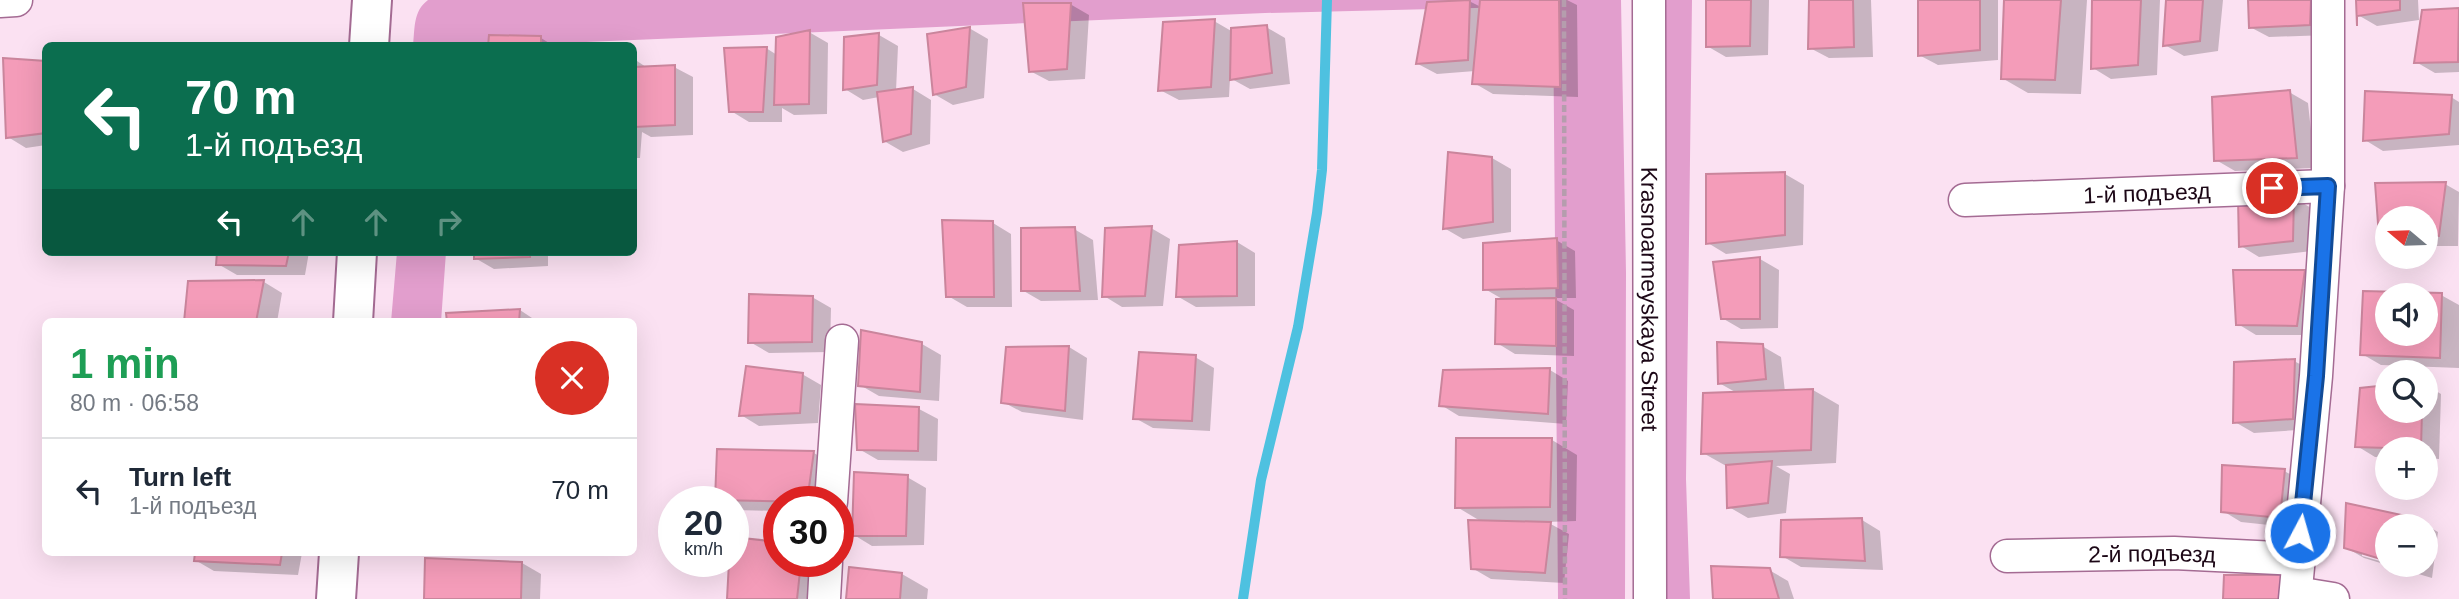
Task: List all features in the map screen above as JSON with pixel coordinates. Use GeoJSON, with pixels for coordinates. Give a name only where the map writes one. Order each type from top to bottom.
{"type":"FeatureCollection","features":[{"type":"Feature","properties":{"kind":"street"},"geometry":{"type":"LineString","coordinates":[[0,1],[16,0]]}},
{"type":"Feature","properties":{"kind":"street"},"geometry":{"type":"LineString","coordinates":[[369,42],[372,0]]}},
{"type":"Feature","properties":{"kind":"street","name":"Krasnoarmeyskaya Street"},"geometry":{"type":"LineString","coordinates":[[1649,0],[1650,599]]}},
{"type":"Feature","properties":{"kind":"street"},"geometry":{"type":"LineString","coordinates":[[2328,0],[2328,186],[2316,376],[2295,596],[2333,599]]}},
{"type":"Feature","properties":{"kind":"street","name":"1-й подъезд"},"geometry":{"type":"LineString","coordinates":[[1965,200],[2328,186]]}},
{"type":"Feature","properties":{"kind":"street"},"geometry":{"type":"LineString","coordinates":[[353,318],[357,256]]}},
{"type":"Feature","properties":{"kind":"street"},"geometry":{"type":"LineString","coordinates":[[832,486],[842,341]]}},
{"type":"Feature","properties":{"kind":"street","name":"2-й подъезд"},"geometry":{"type":"LineString","coordinates":[[2007,556],[2174,553],[2297,559]]}},
{"type":"Feature","properties":{"kind":"street"},"geometry":{"type":"LineString","coordinates":[[336,599],[339,556]]}},
{"type":"Feature","properties":{"kind":"street"},"geometry":{"type":"LineString","coordinates":[[824,599],[825,577]]}},
{"type":"Feature","properties":{"kind":"path"},"geometry":{"type":"LineString","coordinates":[[1564,0],[1565,599]]}},
{"type":"Feature","properties":{"kind":"shaded area"},"geometry":{"type":"Polygon","coordinates":[[[428,0],[1621,0],[1626,273],[1625,599],[1558,599],[1553,6],[1265,13],[585,42],[413,42],[417,15],[428,0]]]}},
{"type":"Feature","properties":{"kind":"shaded area"},"geometry":{"type":"Polygon","coordinates":[[[1653,0],[1692,0],[1686,479],[1690,599],[1652,599],[1653,0]]]}},
{"type":"Feature","properties":{"kind":"shaded area"},"geometry":{"type":"Polygon","coordinates":[[[397,256],[446,256],[441,318],[391,318],[397,256]]]}},
{"type":"Feature","properties":{"kind":"building"},"geometry":{"type":"Polygon","coordinates":[[[1470,0],[1468,60],[1416,64],[1427,2],[1470,0]]]}},
{"type":"Feature","properties":{"kind":"building"},"geometry":{"type":"Polygon","coordinates":[[[1480,0],[1559,0],[1560,87],[1472,84],[1480,0]]]}},
{"type":"Feature","properties":{"kind":"building"},"geometry":{"type":"Polygon","coordinates":[[[1706,0],[1751,0],[1750,46],[1706,47],[1706,0]]]}},
{"type":"Feature","properties":{"kind":"building"},"geometry":{"type":"Polygon","coordinates":[[[1809,0],[1853,0],[1854,47],[1808,49],[1809,0]]]}},
{"type":"Feature","properties":{"kind":"building"},"geometry":{"type":"Polygon","coordinates":[[[1918,0],[1980,0],[1980,50],[1918,56],[1918,0]]]}},
{"type":"Feature","properties":{"kind":"building"},"geometry":{"type":"Polygon","coordinates":[[[2004,0],[2061,0],[2055,80],[2001,79],[2004,0]]]}},
{"type":"Feature","properties":{"kind":"building"},"geometry":{"type":"Polygon","coordinates":[[[2092,0],[2141,0],[2138,65],[2091,69],[2092,0]]]}},
{"type":"Feature","properties":{"kind":"building"},"geometry":{"type":"Polygon","coordinates":[[[2166,0],[2203,0],[2200,41],[2163,46],[2166,0]]]}},
{"type":"Feature","properties":{"kind":"building"},"geometry":{"type":"Polygon","coordinates":[[[2248,0],[2311,0],[2310,25],[2249,28],[2248,0]]]}},
{"type":"Feature","properties":{"kind":"building"},"geometry":{"type":"Polygon","coordinates":[[[2356,0],[2400,0],[2400,10],[2357,16],[2357,26],[2356,0]]]}},
{"type":"Feature","properties":{"kind":"building"},"geometry":{"type":"Polygon","coordinates":[[[1023,3],[1071,3],[1067,69],[1029,72],[1023,3]]]}},
{"type":"Feature","properties":{"kind":"building"},"geometry":{"type":"Polygon","coordinates":[[[2459,8],[2458,62],[2414,63],[2422,10],[2459,8]]]}},
{"type":"Feature","properties":{"kind":"building"},"geometry":{"type":"Polygon","coordinates":[[[1215,19],[1211,87],[1158,91],[1163,22],[1215,19]]]}},
{"type":"Feature","properties":{"kind":"building"},"geometry":{"type":"Polygon","coordinates":[[[1267,25],[1272,73],[1230,80],[1231,28],[1267,25]]]}},
{"type":"Feature","properties":{"kind":"building"},"geometry":{"type":"Polygon","coordinates":[[[970,27],[966,87],[933,95],[927,34],[970,27]]]}},
{"type":"Feature","properties":{"kind":"building"},"geometry":{"type":"Polygon","coordinates":[[[810,30],[809,104],[774,105],[776,37],[810,30]]]}},
{"type":"Feature","properties":{"kind":"building"},"geometry":{"type":"Polygon","coordinates":[[[879,33],[877,85],[843,90],[844,37],[879,33]]]}},
{"type":"Feature","properties":{"kind":"building"},"geometry":{"type":"Polygon","coordinates":[[[489,35],[541,36],[541,42],[488,42],[489,35]]]}},
{"type":"Feature","properties":{"kind":"building"},"geometry":{"type":"Polygon","coordinates":[[[767,47],[763,112],[729,112],[724,48],[767,47]]]}},
{"type":"Feature","properties":{"kind":"building"},"geometry":{"type":"Polygon","coordinates":[[[3,58],[42,61],[42,134],[6,138],[3,58]]]}},
{"type":"Feature","properties":{"kind":"building"},"geometry":{"type":"Polygon","coordinates":[[[675,65],[675,125],[637,127],[637,67],[675,65]]]}},
{"type":"Feature","properties":{"kind":"building"},"geometry":{"type":"Polygon","coordinates":[[[913,87],[911,134],[883,142],[877,92],[913,87]]]}},
{"type":"Feature","properties":{"kind":"building"},"geometry":{"type":"Polygon","coordinates":[[[2290,90],[2297,158],[2214,161],[2212,97],[2290,90]]]}},
{"type":"Feature","properties":{"kind":"building"},"geometry":{"type":"Polygon","coordinates":[[[2365,91],[2452,95],[2449,134],[2363,141],[2365,91]]]}},
{"type":"Feature","properties":{"kind":"building"},"geometry":{"type":"Polygon","coordinates":[[[1448,152],[1492,157],[1493,222],[1443,229],[1448,152]]]}},
{"type":"Feature","properties":{"kind":"building"},"geometry":{"type":"Polygon","coordinates":[[[1785,172],[1785,235],[1706,244],[1706,174],[1785,172]]]}},
{"type":"Feature","properties":{"kind":"building"},"geometry":{"type":"Polygon","coordinates":[[[2446,182],[2439,236],[2438,206],[2377,206],[2375,183],[2446,182]]]}},
{"type":"Feature","properties":{"kind":"building"},"geometry":{"type":"Polygon","coordinates":[[[2294,196],[2293,241],[2239,247],[2238,199],[2294,196]]]}},
{"type":"Feature","properties":{"kind":"building"},"geometry":{"type":"Polygon","coordinates":[[[942,220],[993,221],[994,297],[946,297],[942,220]]]}},
{"type":"Feature","properties":{"kind":"building"},"geometry":{"type":"Polygon","coordinates":[[[1152,226],[1145,296],[1102,297],[1105,228],[1152,226]]]}},
{"type":"Feature","properties":{"kind":"building"},"geometry":{"type":"Polygon","coordinates":[[[1075,227],[1080,291],[1021,291],[1021,228],[1075,227]]]}},
{"type":"Feature","properties":{"kind":"building"},"geometry":{"type":"Polygon","coordinates":[[[1557,238],[1558,288],[1483,290],[1483,243],[1557,238]]]}},
{"type":"Feature","properties":{"kind":"building"},"geometry":{"type":"Polygon","coordinates":[[[1237,241],[1237,296],[1176,297],[1179,245],[1237,241]]]}},
{"type":"Feature","properties":{"kind":"building"},"geometry":{"type":"Polygon","coordinates":[[[217,256],[288,256],[286,266],[216,265],[217,256]]]}},
{"type":"Feature","properties":{"kind":"building"},"geometry":{"type":"Polygon","coordinates":[[[474,256],[530,256],[530,257],[474,259],[474,256]]]}},
{"type":"Feature","properties":{"kind":"building"},"geometry":{"type":"Polygon","coordinates":[[[1760,257],[1760,319],[1721,319],[1713,262],[1760,257]]]}},
{"type":"Feature","properties":{"kind":"building"},"geometry":{"type":"Polygon","coordinates":[[[2233,270],[2305,270],[2297,326],[2236,325],[2233,270]]]}},
{"type":"Feature","properties":{"kind":"building"},"geometry":{"type":"Polygon","coordinates":[[[264,280],[257,318],[184,318],[188,281],[264,280]]]}},
{"type":"Feature","properties":{"kind":"building"},"geometry":{"type":"Polygon","coordinates":[[[2363,291],[2375,291],[2375,346],[2438,346],[2438,293],[2442,293],[2440,358],[2360,355],[2363,291]]]}},
{"type":"Feature","properties":{"kind":"building"},"geometry":{"type":"Polygon","coordinates":[[[749,294],[813,296],[812,342],[748,343],[749,294]]]}},
{"type":"Feature","properties":{"kind":"building"},"geometry":{"type":"Polygon","coordinates":[[[1556,298],[1556,346],[1495,344],[1496,299],[1556,298]]]}},
{"type":"Feature","properties":{"kind":"building"},"geometry":{"type":"Polygon","coordinates":[[[520,309],[519,318],[447,318],[446,313],[520,309]]]}},
{"type":"Feature","properties":{"kind":"building"},"geometry":{"type":"Polygon","coordinates":[[[861,330],[922,342],[920,392],[858,386],[861,330]]]}},
{"type":"Feature","properties":{"kind":"building"},"geometry":{"type":"Polygon","coordinates":[[[1717,342],[1763,344],[1766,379],[1718,384],[1717,342]]]}},
{"type":"Feature","properties":{"kind":"building"},"geometry":{"type":"Polygon","coordinates":[[[1069,346],[1065,411],[1001,403],[1006,347],[1069,346]]]}},
{"type":"Feature","properties":{"kind":"building"},"geometry":{"type":"Polygon","coordinates":[[[1139,352],[1196,355],[1192,421],[1133,419],[1139,352]]]}},
{"type":"Feature","properties":{"kind":"building"},"geometry":{"type":"Polygon","coordinates":[[[2295,359],[2293,419],[2233,423],[2234,362],[2295,359]]]}},
{"type":"Feature","properties":{"kind":"building"},"geometry":{"type":"Polygon","coordinates":[[[746,366],[803,373],[800,413],[739,416],[746,366]]]}},
{"type":"Feature","properties":{"kind":"building"},"geometry":{"type":"Polygon","coordinates":[[[1550,368],[1548,414],[1439,406],[1443,370],[1550,368]]]}},
{"type":"Feature","properties":{"kind":"building"},"geometry":{"type":"Polygon","coordinates":[[[2375,386],[2375,423],[2422,423],[2421,437],[2375,437],[2375,448],[2355,447],[2360,388],[2375,386]]]}},
{"type":"Feature","properties":{"kind":"building"},"geometry":{"type":"Polygon","coordinates":[[[1813,389],[1811,450],[1701,454],[1703,393],[1813,389]]]}},
{"type":"Feature","properties":{"kind":"building"},"geometry":{"type":"Polygon","coordinates":[[[855,404],[919,407],[918,451],[857,450],[855,404]]]}},
{"type":"Feature","properties":{"kind":"building"},"geometry":{"type":"Polygon","coordinates":[[[1456,438],[1552,438],[1550,507],[1455,508],[1456,438]]]}},
{"type":"Feature","properties":{"kind":"building"},"geometry":{"type":"Polygon","coordinates":[[[717,449],[814,451],[809,486],[763,486],[763,501],[749,501],[749,486],[716,486],[717,449]]]}},
{"type":"Feature","properties":{"kind":"building"},"geometry":{"type":"Polygon","coordinates":[[[1772,461],[1768,503],[1727,508],[1726,465],[1772,461]]]}},
{"type":"Feature","properties":{"kind":"building"},"geometry":{"type":"Polygon","coordinates":[[[2222,465],[2285,469],[2280,518],[2221,512],[2222,465]]]}},
{"type":"Feature","properties":{"kind":"building"},"geometry":{"type":"Polygon","coordinates":[[[854,472],[908,475],[906,536],[854,536],[854,472]]]}},
{"type":"Feature","properties":{"kind":"building"},"geometry":{"type":"Polygon","coordinates":[[[2346,503],[2397,514],[2375,514],[2375,557],[2344,548],[2346,503]]]}},
{"type":"Feature","properties":{"kind":"building"},"geometry":{"type":"Polygon","coordinates":[[[1862,518],[1865,561],[1780,557],[1781,520],[1862,518]]]}},
{"type":"Feature","properties":{"kind":"building"},"geometry":{"type":"Polygon","coordinates":[[[1468,520],[1551,522],[1545,573],[1471,569],[1468,520]]]}},
{"type":"Feature","properties":{"kind":"building"},"geometry":{"type":"Polygon","coordinates":[[[749,539],[763,540],[763,577],[799,577],[797,599],[727,599],[728,577],[749,577],[749,539]]]}},
{"type":"Feature","properties":{"kind":"building"},"geometry":{"type":"Polygon","coordinates":[[[195,556],[282,556],[280,565],[194,561],[195,556]]]}},
{"type":"Feature","properties":{"kind":"building"},"geometry":{"type":"Polygon","coordinates":[[[425,558],[522,562],[521,599],[424,599],[425,558]]]}},
{"type":"Feature","properties":{"kind":"building"},"geometry":{"type":"Polygon","coordinates":[[[1711,566],[1770,568],[1779,599],[1713,599],[1711,566]]]}},
{"type":"Feature","properties":{"kind":"building"},"geometry":{"type":"Polygon","coordinates":[[[854,568],[902,573],[900,599],[846,599],[848,577],[854,577],[854,568]]]}},
{"type":"Feature","properties":{"kind":"building"},"geometry":{"type":"Polygon","coordinates":[[[2224,575],[2285,575],[2282,599],[2223,599],[2224,575]]]}},
{"type":"Feature","properties":{"kind":"waterway"},"geometry":{"type":"LineString","coordinates":[[1243,599],[1261,480],[1298,327],[1317,213],[1322,170],[1327,0]]}},
{"type":"Feature","properties":{"kind":"route"},"geometry":{"type":"LineString","coordinates":[[2272,188],[2328,186],[2316,376],[2300,533]]}}]}
